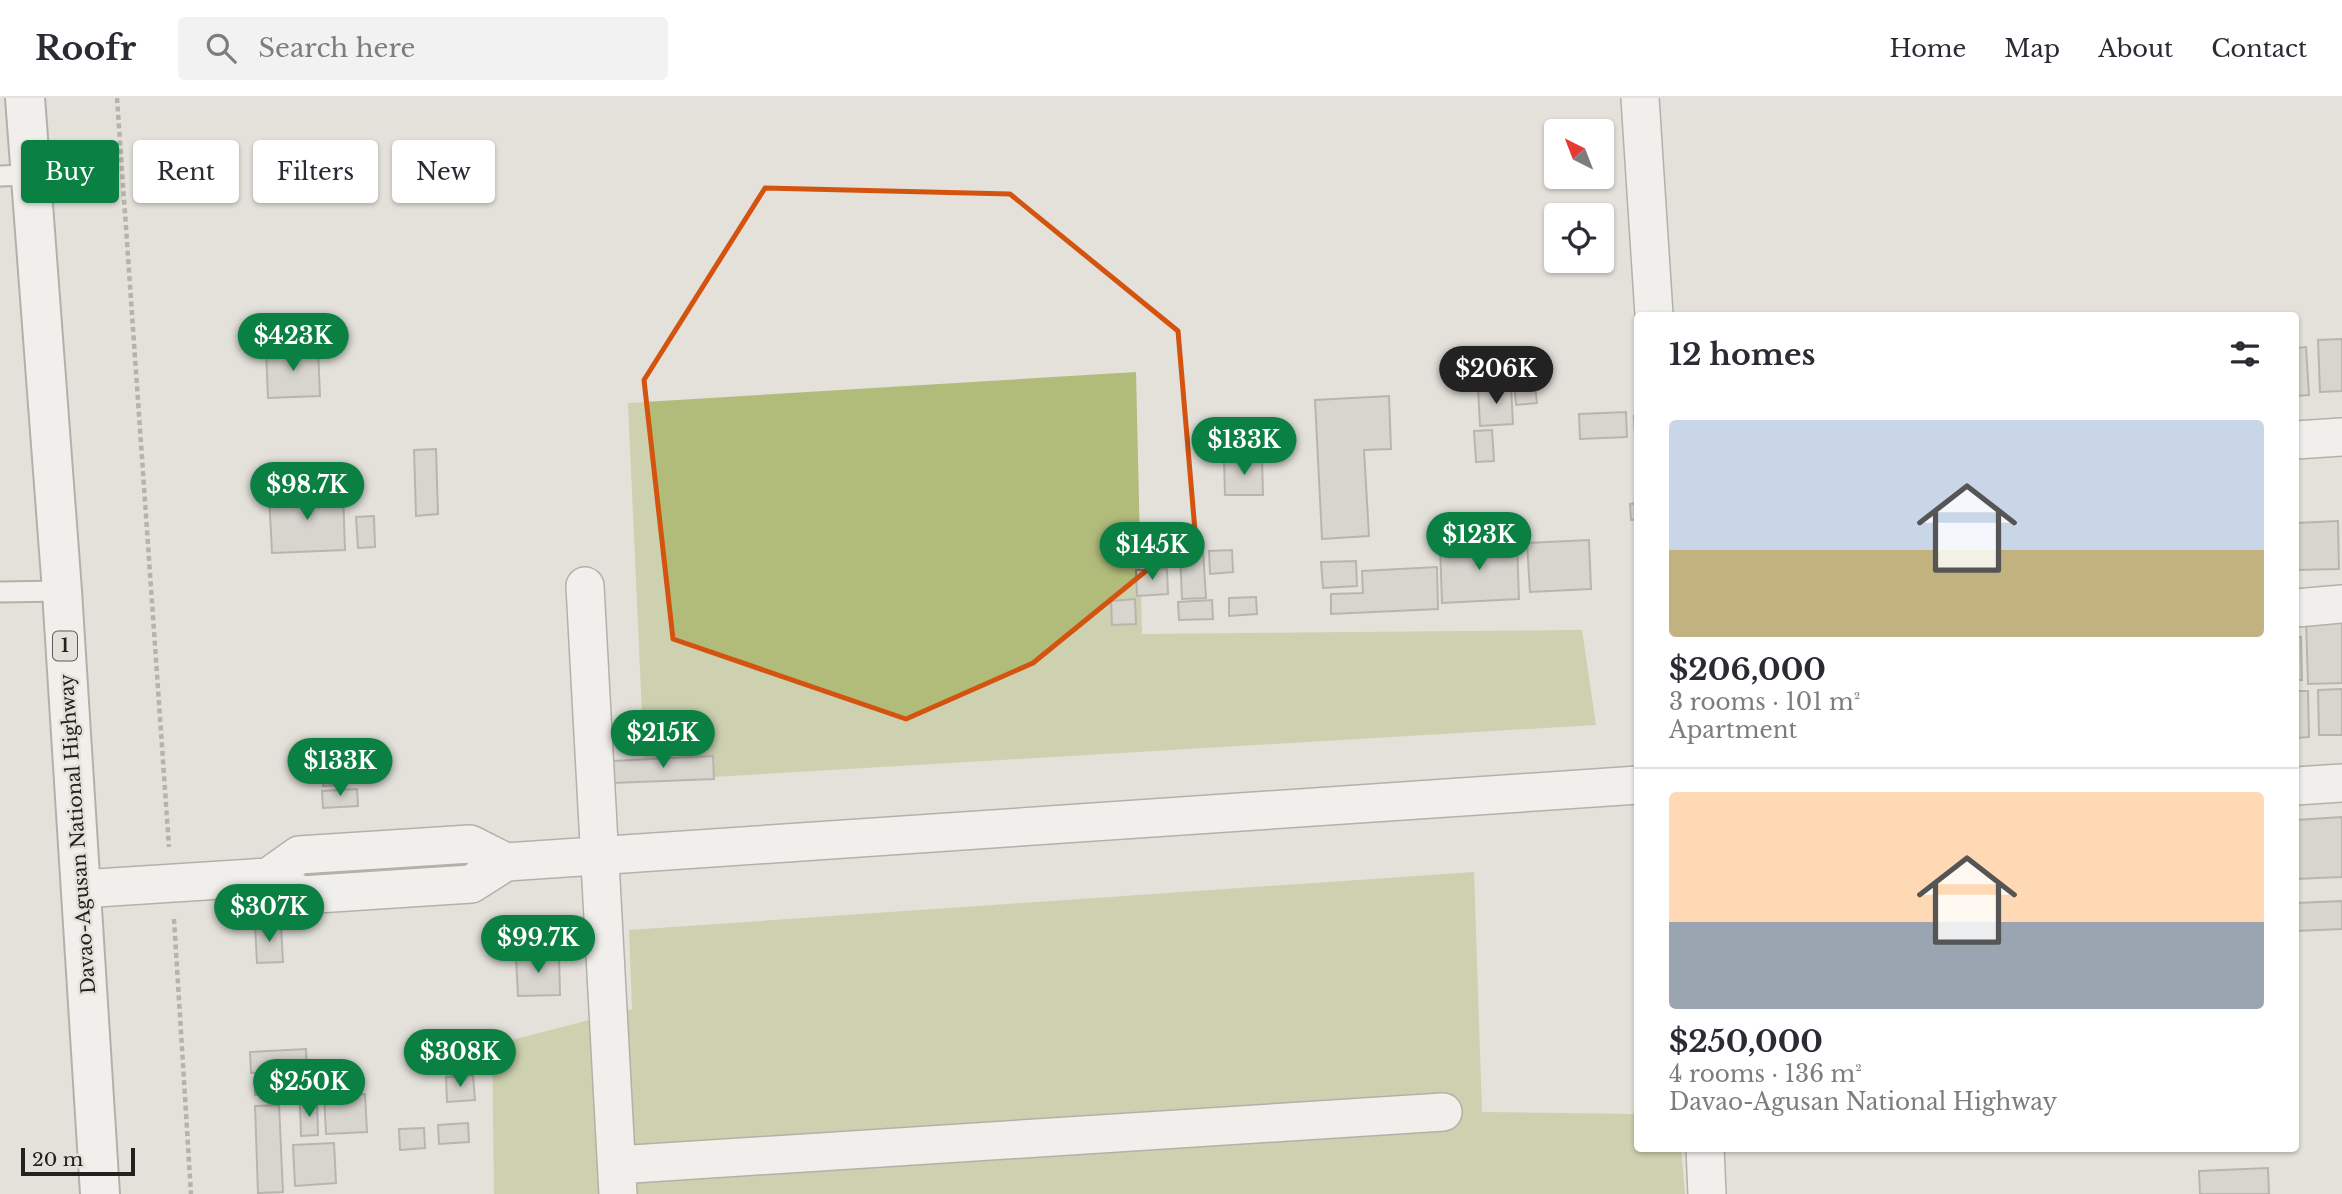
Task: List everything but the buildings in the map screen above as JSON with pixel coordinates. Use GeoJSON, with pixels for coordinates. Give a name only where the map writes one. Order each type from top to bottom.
{"type":"FeatureCollection","features":[{"type":"Feature","properties":{"kind":"highway","name":"Davao-Agusan National Highway"},"geometry":{"type":"LineString","coordinates":[[25,98],[15,175],[62,591],[100,1194]]}},
{"type":"Feature","properties":{"kind":"street"},"geometry":{"type":"LineString","coordinates":[[1640,98],[1654,312]]}},
{"type":"Feature","properties":{"kind":"street"},"geometry":{"type":"LineString","coordinates":[[2299,440],[2342,437]]}},
{"type":"Feature","properties":{"kind":"street"},"geometry":{"type":"LineString","coordinates":[[585,586],[617,1180],[1443,1112]]}},
{"type":"Feature","properties":{"kind":"street"},"geometry":{"type":"LineString","coordinates":[[2299,608],[2342,604]]}},
{"type":"Feature","properties":{"kind":"street"},"geometry":{"type":"LineString","coordinates":[[2299,786],[2342,783]]}},
{"type":"Feature","properties":{"kind":"street"},"geometry":{"type":"LineString","coordinates":[[81,889],[268,877],[302,894],[471,884],[506,862],[1634,785]]}},
{"type":"Feature","properties":{"kind":"street"},"geometry":{"type":"LineString","coordinates":[[268,877],[299,855],[470,844],[506,862]]}},
{"type":"Feature","properties":{"kind":"street"},"geometry":{"type":"LineString","coordinates":[[407,849],[410,888]]}},
{"type":"Feature","properties":{"kind":"street"},"geometry":{"type":"LineString","coordinates":[[1705,1152],[1707,1194]]}},
{"type":"Feature","properties":{"kind":"lane"},"geometry":{"type":"LineString","coordinates":[[0,592],[62,591]]}},
{"type":"Feature","properties":{"kind":"path"},"geometry":{"type":"LineString","coordinates":[[117,98],[191,1194]]}},
{"type":"Feature","properties":{"kind":"highlighted area"},"geometry":{"type":"Polygon","coordinates":[[[765,188],[1010,194],[1178,331],[1195,531],[1033,663],[906,719],[673,639],[644,380],[765,188]]]}},
{"type":"Feature","properties":{"kind":"green space"},"geometry":{"type":"Polygon","coordinates":[[[1136,372],[1142,634],[1582,630],[1596,725],[645,781],[628,403],[1136,372]]]}},
{"type":"Feature","properties":{"kind":"green space"},"geometry":{"type":"Polygon","coordinates":[[[1474,872],[1482,1112],[1634,1114],[1634,1152],[1681,1152],[1685,1194],[494,1194],[492,1045],[632,1009],[629,930],[1474,872]]]}}]}
